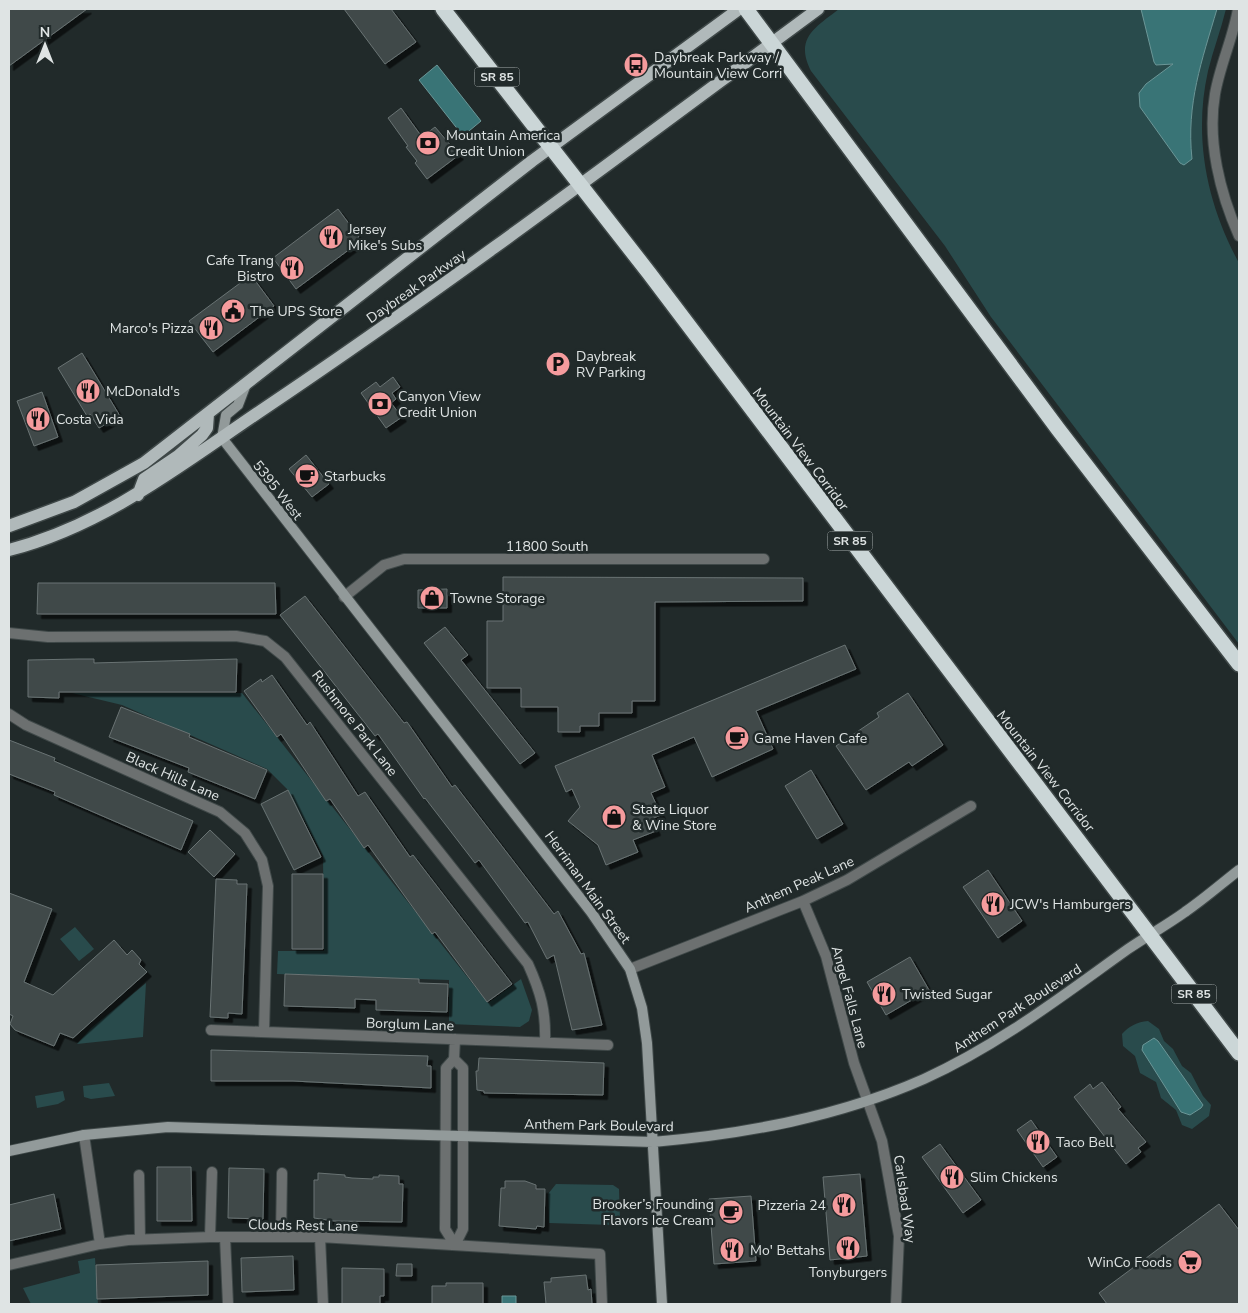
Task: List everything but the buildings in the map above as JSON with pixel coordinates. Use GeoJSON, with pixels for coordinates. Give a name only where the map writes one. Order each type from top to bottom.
{"type":"FeatureCollection","features":[{"type":"Feature","properties":{"kind":"highway","name":"Mountain View Corridor"},"geometry":{"type":"LineString","coordinates":[[443,9],[581,184],[1239,1053]]}},
{"type":"Feature","properties":{"kind":"highway"},"geometry":{"type":"LineString","coordinates":[[746,9],[1058,429],[1239,664]]}},
{"type":"Feature","properties":{"kind":"main road","name":"Daybreak Parkway"},"geometry":{"type":"LineString","coordinates":[[9,526],[74,502],[118,479],[170,444],[552,146],[739,9]]}},
{"type":"Feature","properties":{"kind":"main road","name":"Daybreak Parkway"},"geometry":{"type":"LineString","coordinates":[[9,550],[68,530],[138,495],[436,291],[818,9]]}},
{"type":"Feature","properties":{"kind":"main road"},"geometry":{"type":"LineString","coordinates":[[222,438],[226,415],[238,405],[246,384]]}},
{"type":"Feature","properties":{"kind":"main road"},"geometry":{"type":"LineString","coordinates":[[138,495],[144,479],[178,456],[202,435],[207,428],[208,414]]}},
{"type":"Feature","properties":{"kind":"main road","name":"5395 West"},"geometry":{"type":"LineString","coordinates":[[222,438],[313,558]]}},
{"type":"Feature","properties":{"kind":"main road","name":"Herriman Main Street"},"geometry":{"type":"LineString","coordinates":[[313,558],[535,838],[591,912],[630,969],[642,1008],[647,1043],[662,1304]]}},
{"type":"Feature","properties":{"kind":"main road","name":"Anthem Park Boulevard"},"geometry":{"type":"LineString","coordinates":[[9,1151],[84,1135],[168,1128],[653,1142],[721,1136],[785,1124],[868,1101],[924,1079],[974,1054],[1072,991],[1150,934],[1185,912],[1239,870]]}},
{"type":"Feature","properties":{"kind":"street"},"geometry":{"type":"LineString","coordinates":[[1238,9],[1219,76],[1214,116],[1219,173],[1227,205],[1239,236]]}},
{"type":"Feature","properties":{"kind":"street","name":"11800 South"},"geometry":{"type":"LineString","coordinates":[[344,597],[384,565],[404,559],[764,559]]}},
{"type":"Feature","properties":{"kind":"street","name":"Rushmore Park Lane"},"geometry":{"type":"LineString","coordinates":[[9,633],[48,636],[236,636],[265,641],[285,657],[528,964],[541,993],[546,1018],[545,1042]]}},
{"type":"Feature","properties":{"kind":"street","name":"Black Hills Lane"},"geometry":{"type":"LineString","coordinates":[[9,714],[26,725],[220,812],[245,833],[262,860],[268,886],[264,1032]]}},
{"type":"Feature","properties":{"kind":"street","name":"Anthem Peak Lane"},"geometry":{"type":"LineString","coordinates":[[630,969],[804,901],[847,880],[971,806]]}},
{"type":"Feature","properties":{"kind":"street","name":"Angel Falls Lane"},"geometry":{"type":"LineString","coordinates":[[804,901],[826,956],[844,1028],[868,1101]]}},
{"type":"Feature","properties":{"kind":"street","name":"Borglum Lane"},"geometry":{"type":"LineString","coordinates":[[212,1030],[608,1045]]}},
{"type":"Feature","properties":{"kind":"street"},"geometry":{"type":"LineString","coordinates":[[455,1039],[454,1059],[446,1068],[446,1229],[455,1245]]}},
{"type":"Feature","properties":{"kind":"street"},"geometry":{"type":"LineString","coordinates":[[454,1059],[463,1068],[463,1229],[455,1245]]}},
{"type":"Feature","properties":{"kind":"street","name":"Carlsbad Way"},"geometry":{"type":"LineString","coordinates":[[868,1101],[882,1141],[898,1236],[896,1304]]}},
{"type":"Feature","properties":{"kind":"street"},"geometry":{"type":"LineString","coordinates":[[84,1135],[100,1244]]}},
{"type":"Feature","properties":{"kind":"street"},"geometry":{"type":"LineString","coordinates":[[210,1237],[212,1172]]}},
{"type":"Feature","properties":{"kind":"street"},"geometry":{"type":"LineString","coordinates":[[281,1236],[282,1173]]}},
{"type":"Feature","properties":{"kind":"street"},"geometry":{"type":"LineString","coordinates":[[138,1175],[140,1239]]}},
{"type":"Feature","properties":{"kind":"street","name":"Clouds Rest Lane"},"geometry":{"type":"LineString","coordinates":[[9,1265],[100,1244],[140,1239],[210,1237],[320,1237],[600,1254],[602,1304]]}},
{"type":"Feature","properties":{"kind":"street"},"geometry":{"type":"LineString","coordinates":[[225,1237],[228,1304]]}},
{"type":"Feature","properties":{"kind":"street"},"geometry":{"type":"LineString","coordinates":[[320,1237],[323,1304]]}},
{"type":"Feature","properties":{"kind":"shaded area"},"geometry":{"type":"Polygon","coordinates":[[[839,9],[1226,9],[1208,71],[1202,121],[1203,146],[1211,194],[1228,241],[1239,263],[1239,644],[991,317],[945,246],[811,71],[806,60],[806,42],[816,28],[839,9]]]}},
{"type":"Feature","properties":{"kind":"shaded area"},"geometry":{"type":"Polygon","coordinates":[[[1141,9],[1217,9],[1201,64],[1193,101],[1191,120],[1192,159],[1184,165],[1180,163],[1140,107],[1139,93],[1146,84],[1173,64],[1156,65],[1154,62],[1141,9]]]}},
{"type":"Feature","properties":{"kind":"shaded area"},"geometry":{"type":"Polygon","coordinates":[[[437,65],[481,121],[463,136],[419,80],[437,65]]]}},
{"type":"Feature","properties":{"kind":"shaded area"},"geometry":{"type":"Polygon","coordinates":[[[72,693],[242,693],[488,1003],[521,979],[532,1010],[529,1021],[520,1027],[449,1024],[449,980],[277,974],[278,951],[324,951],[323,856],[288,790],[267,769],[122,705],[72,693]]]}},
{"type":"Feature","properties":{"kind":"shaded area"},"geometry":{"type":"Polygon","coordinates":[[[75,927],[94,949],[79,961],[60,939],[75,927]]]}},
{"type":"Feature","properties":{"kind":"shaded area"},"geometry":{"type":"Polygon","coordinates":[[[146,983],[143,1037],[77,1044],[91,1028],[146,983]]]}},
{"type":"Feature","properties":{"kind":"shaded area"},"geometry":{"type":"Polygon","coordinates":[[[1148,1021],[1159,1029],[1164,1041],[1173,1049],[1182,1066],[1191,1073],[1203,1096],[1211,1105],[1209,1116],[1192,1129],[1182,1125],[1176,1110],[1161,1098],[1156,1082],[1140,1073],[1135,1056],[1123,1046],[1122,1034],[1125,1031],[1140,1022],[1148,1021]]]}},
{"type":"Feature","properties":{"kind":"shaded area"},"geometry":{"type":"Polygon","coordinates":[[[1154,1038],[1203,1105],[1190,1115],[1181,1112],[1142,1050],[1143,1045],[1154,1038]]]}},
{"type":"Feature","properties":{"kind":"shaded area"},"geometry":{"type":"Polygon","coordinates":[[[109,1083],[115,1096],[91,1099],[84,1097],[83,1086],[109,1083]]]}},
{"type":"Feature","properties":{"kind":"shaded area"},"geometry":{"type":"Polygon","coordinates":[[[63,1091],[65,1100],[58,1104],[37,1108],[35,1096],[63,1091]]]}},
{"type":"Feature","properties":{"kind":"shaded area"},"geometry":{"type":"Polygon","coordinates":[[[556,1184],[613,1185],[619,1189],[620,1220],[612,1225],[549,1223],[548,1194],[556,1184]]]}},
{"type":"Feature","properties":{"kind":"shaded area"},"geometry":{"type":"Polygon","coordinates":[[[95,1258],[98,1304],[31,1304],[23,1288],[80,1273],[78,1261],[95,1258]]]}},
{"type":"Feature","properties":{"kind":"shaded area"},"geometry":{"type":"Polygon","coordinates":[[[502,1296],[516,1296],[516,1304],[502,1304],[502,1296]]]}},
{"type":"Feature","properties":{"kind":"place","name":"Daybreak Parkway / Mountain View Corri"},"geometry":{"type":"Point","coordinates":[636,65]}},
{"type":"Feature","properties":{"kind":"place","name":"Mountain America Credit Union"},"geometry":{"type":"Point","coordinates":[428,143]}},
{"type":"Feature","properties":{"kind":"place","name":"Jersey Mike's Subs"},"geometry":{"type":"Point","coordinates":[331,237]}},
{"type":"Feature","properties":{"kind":"place","name":"Cafe Trang Bistro"},"geometry":{"type":"Point","coordinates":[292,268]}},
{"type":"Feature","properties":{"kind":"place","name":"The UPS Store"},"geometry":{"type":"Point","coordinates":[233,311]}},
{"type":"Feature","properties":{"kind":"place","name":"Marco's Pizza"},"geometry":{"type":"Point","coordinates":[211,328]}},
{"type":"Feature","properties":{"kind":"place","name":"Daybreak RV Parking"},"geometry":{"type":"Point","coordinates":[558,364]}},
{"type":"Feature","properties":{"kind":"place","name":"McDonald's"},"geometry":{"type":"Point","coordinates":[88,391]}},
{"type":"Feature","properties":{"kind":"place","name":"Canyon View Credit Union"},"geometry":{"type":"Point","coordinates":[380,404]}},
{"type":"Feature","properties":{"kind":"place","name":"Costa Vida"},"geometry":{"type":"Point","coordinates":[38,419]}},
{"type":"Feature","properties":{"kind":"place","name":"Starbucks"},"geometry":{"type":"Point","coordinates":[307,476]}},
{"type":"Feature","properties":{"kind":"place","name":"Towne Storage"},"geometry":{"type":"Point","coordinates":[432,598]}},
{"type":"Feature","properties":{"kind":"place","name":"Game Haven Cafe"},"geometry":{"type":"Point","coordinates":[737,738]}},
{"type":"Feature","properties":{"kind":"place","name":"State Liquor & Wine Store"},"geometry":{"type":"Point","coordinates":[614,817]}},
{"type":"Feature","properties":{"kind":"place","name":"JCW's Hamburgers"},"geometry":{"type":"Point","coordinates":[993,904]}},
{"type":"Feature","properties":{"kind":"place","name":"Twisted Sugar"},"geometry":{"type":"Point","coordinates":[884,994]}},
{"type":"Feature","properties":{"kind":"place","name":"Taco Bell"},"geometry":{"type":"Point","coordinates":[1038,1142]}},
{"type":"Feature","properties":{"kind":"place","name":"Slim Chickens"},"geometry":{"type":"Point","coordinates":[952,1177]}},
{"type":"Feature","properties":{"kind":"place","name":"Pizzeria 24"},"geometry":{"type":"Point","coordinates":[844,1205]}},
{"type":"Feature","properties":{"kind":"place","name":"Brooker’s Founding Flavors Ice Cream"},"geometry":{"type":"Point","coordinates":[731,1212]}},
{"type":"Feature","properties":{"kind":"place","name":"Tonyburgers"},"geometry":{"type":"Point","coordinates":[848,1248]}},
{"type":"Feature","properties":{"kind":"place","name":"Mo' Bettahs"},"geometry":{"type":"Point","coordinates":[732,1250]}},
{"type":"Feature","properties":{"kind":"place","name":"WinCo Foods"},"geometry":{"type":"Point","coordinates":[1190,1262]}}]}
